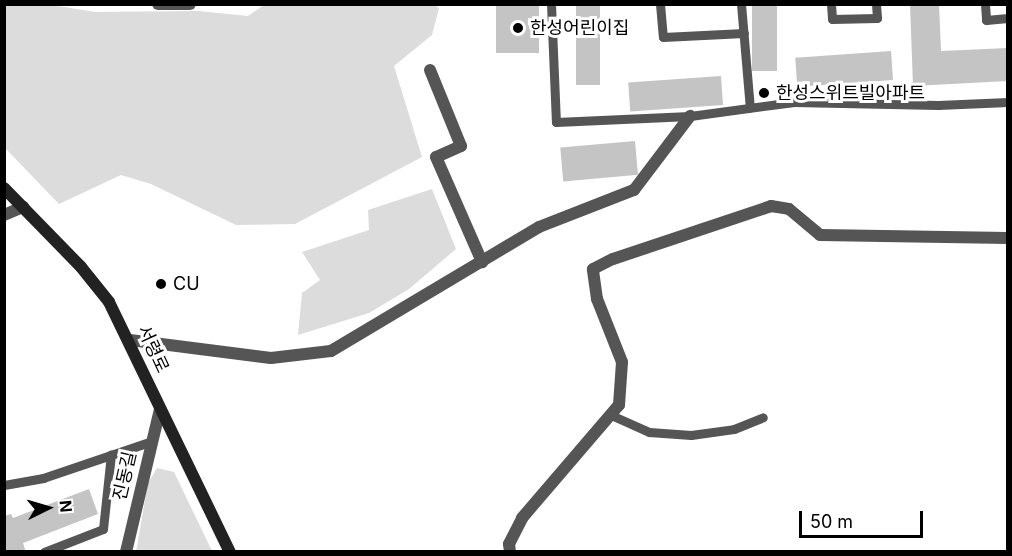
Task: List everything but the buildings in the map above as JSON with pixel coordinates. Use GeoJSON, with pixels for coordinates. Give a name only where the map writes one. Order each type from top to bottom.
{"type":"FeatureCollection","features":[{"type":"Feature","properties":{"kind":"street"},"geometry":{"type":"LineString","coordinates":[[158,4],[190,4]]}},
{"type":"Feature","properties":{"kind":"street"},"geometry":{"type":"LineString","coordinates":[[430,70],[461,146],[436,157],[482,262]]}},
{"type":"Feature","properties":{"kind":"street"},"geometry":{"type":"LineString","coordinates":[[130,340],[272,358],[317,355],[357,339],[539,227],[634,190],[690,116]]}},
{"type":"Feature","properties":{"kind":"street","name":"서령로"},"geometry":{"type":"LineString","coordinates":[[4,188],[95,283],[130,340],[160,409],[230,552]]}},
{"type":"Feature","properties":{"kind":"street"},"geometry":{"type":"LineString","coordinates":[[510,552],[509,544],[522,518],[619,405],[622,362],[597,299],[593,269],[613,259],[771,206],[789,209],[820,235],[1008,238]]}},
{"type":"Feature","properties":{"kind":"street"},"geometry":{"type":"LineString","coordinates":[[4,215],[23,207]]}},
{"type":"Feature","properties":{"kind":"street","name":"진동길"},"geometry":{"type":"LineString","coordinates":[[126,552],[160,409]]}},
{"type":"Feature","properties":{"kind":"lane"},"geometry":{"type":"LineString","coordinates":[[551,4],[556,122],[690,116],[794,102],[938,105],[1008,102]]}},
{"type":"Feature","properties":{"kind":"lane"},"geometry":{"type":"LineString","coordinates":[[660,4],[663,37],[744,33]]}},
{"type":"Feature","properties":{"kind":"lane"},"geometry":{"type":"LineString","coordinates":[[741,4],[750,108]]}},
{"type":"Feature","properties":{"kind":"lane"},"geometry":{"type":"LineString","coordinates":[[831,4],[832,19],[878,18],[876,4]]}},
{"type":"Feature","properties":{"kind":"lane"},"geometry":{"type":"LineString","coordinates":[[985,4],[986,20],[1008,18]]}},
{"type":"Feature","properties":{"kind":"lane"},"geometry":{"type":"LineString","coordinates":[[611,415],[650,432],[691,435],[734,429],[763,417]]}},
{"type":"Feature","properties":{"kind":"lane"},"geometry":{"type":"LineString","coordinates":[[4,485],[43,478],[152,441]]}},
{"type":"Feature","properties":{"kind":"lane"},"geometry":{"type":"LineString","coordinates":[[44,552],[104,529],[111,454]]}},
{"type":"Feature","properties":{"kind":"shaded area"},"geometry":{"type":"Polygon","coordinates":[[[433,4],[439,8],[432,35],[394,66],[422,157],[295,224],[236,225],[151,184],[121,175],[59,204],[5,148],[5,5],[52,5],[95,12],[198,11],[248,16],[264,5],[433,4]]]}},
{"type":"Feature","properties":{"kind":"shaded area"},"geometry":{"type":"Polygon","coordinates":[[[432,189],[456,249],[409,289],[369,313],[298,335],[302,293],[320,280],[302,252],[369,230],[368,210],[432,189]]]}},
{"type":"Feature","properties":{"kind":"shaded area"},"geometry":{"type":"Polygon","coordinates":[[[157,468],[174,472],[212,551],[136,552],[148,483],[157,468]]]}},
{"type":"Feature","properties":{"kind":"place","name":"한성어린이집"},"geometry":{"type":"Point","coordinates":[518,28]}},
{"type":"Feature","properties":{"kind":"place","name":"한성스위트빌아파트"},"geometry":{"type":"Point","coordinates":[764,93]}},
{"type":"Feature","properties":{"kind":"place","name":"CU"},"geometry":{"type":"Point","coordinates":[161,284]}}]}
